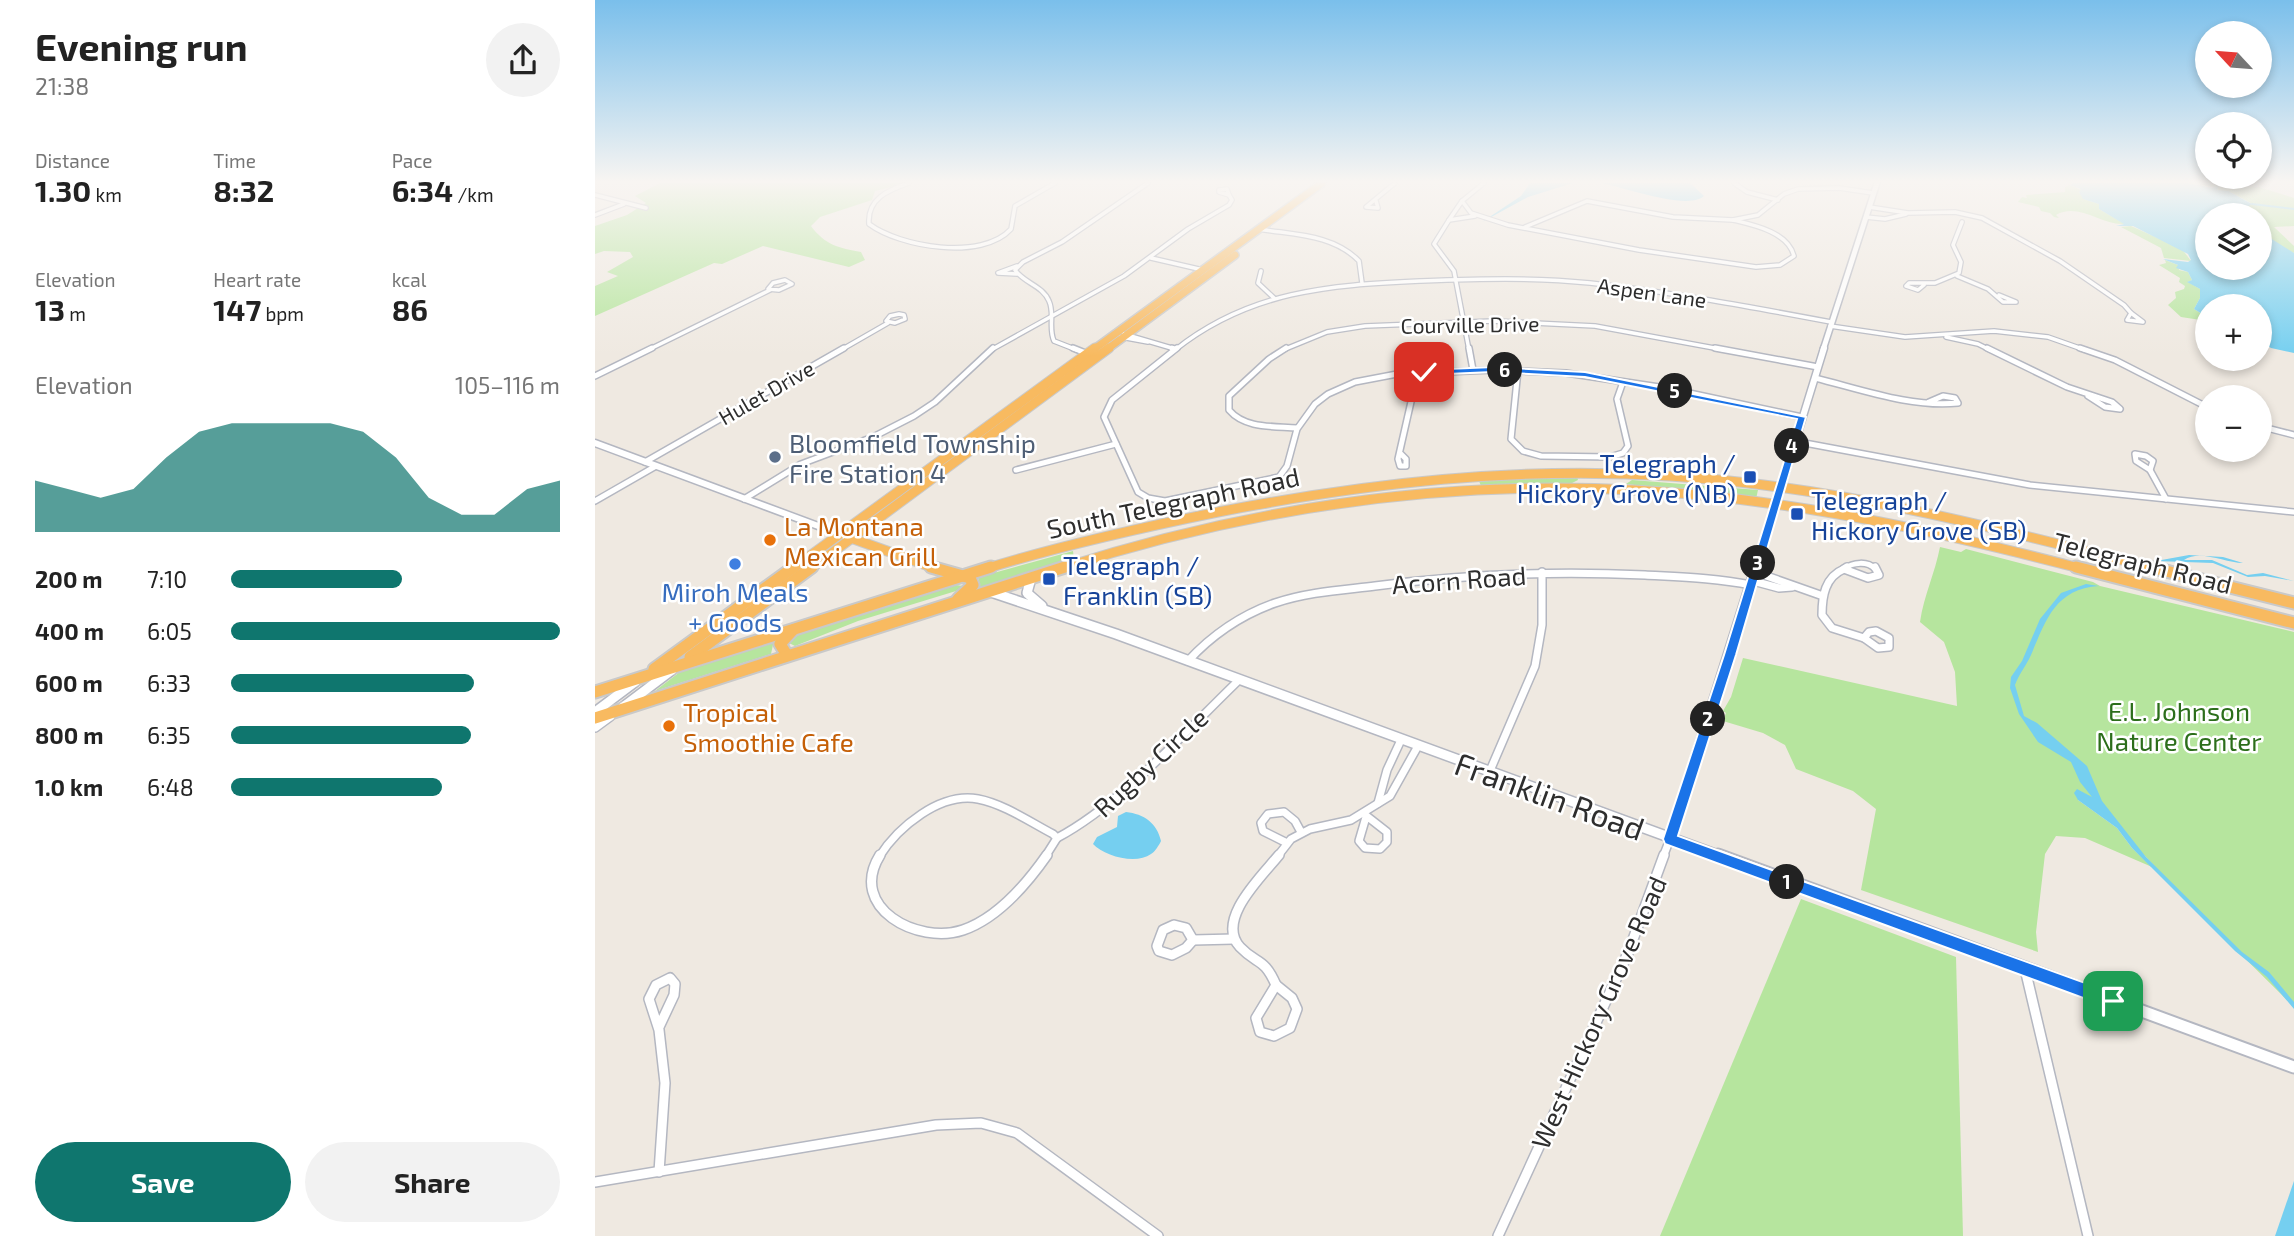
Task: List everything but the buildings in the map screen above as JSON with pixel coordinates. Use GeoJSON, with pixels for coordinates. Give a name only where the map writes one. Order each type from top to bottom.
{"type":"FeatureCollection","features":[{"type":"Feature","properties":{"kind":"highway"},"geometry":{"type":"LineString","coordinates":[[682,662],[1098,357],[1120,335],[1202,270],[1247,241]]}},
{"type":"Feature","properties":{"kind":"highway"},"geometry":{"type":"LineString","coordinates":[[646,674],[1087,354],[1120,335],[1212,272],[1251,241]]}},
{"type":"Feature","properties":{"kind":"highway"},"geometry":{"type":"LineString","coordinates":[[1576,488],[1586,479],[1583,471]]}},
{"type":"Feature","properties":{"kind":"highway","name":"South Telegraph Road"},"geometry":{"type":"LineString","coordinates":[[595,692],[798,626],[1106,536],[1309,496],[1490,475],[1583,471],[1780,487]]}},
{"type":"Feature","properties":{"kind":"highway"},"geometry":{"type":"LineString","coordinates":[[1626,490],[1622,482],[1631,474]]}},
{"type":"Feature","properties":{"kind":"highway","name":"Telegraph Road"},"geometry":{"type":"LineString","coordinates":[[1780,487],[1882,505],[2294,603]]}},
{"type":"Feature","properties":{"kind":"highway","name":"South Telegraph Road"},"geometry":{"type":"LineString","coordinates":[[595,719],[787,655],[1174,535],[1316,506],[1458,491],[1576,488],[1626,490],[1775,505]]}},
{"type":"Feature","properties":{"kind":"highway","name":"Telegraph Road"},"geometry":{"type":"LineString","coordinates":[[1775,505],[1884,523],[2294,623]]}},
{"type":"Feature","properties":{"kind":"highway"},"geometry":{"type":"LineString","coordinates":[[2005,551],[2014,544],[2010,534]]}},
{"type":"Feature","properties":{"kind":"highway"},"geometry":{"type":"LineString","coordinates":[[851,538],[973,581],[952,604]]}},
{"type":"Feature","properties":{"kind":"highway"},"geometry":{"type":"LineString","coordinates":[[2052,544],[2042,551],[2053,563]]}},
{"type":"Feature","properties":{"kind":"highway"},"geometry":{"type":"LineString","coordinates":[[787,655],[781,644],[798,626]]}},
{"type":"Feature","properties":{"kind":"street"},"geometry":{"type":"LineString","coordinates":[[907,241],[947,247],[990,241]]}},
{"type":"Feature","properties":{"kind":"street"},"geometry":{"type":"LineString","coordinates":[[1064,241],[1017,266],[998,272],[1001,275],[1017,274],[1042,291],[1051,306],[1050,331],[1054,341],[1098,357]]}},
{"type":"Feature","properties":{"kind":"street"},"geometry":{"type":"LineString","coordinates":[[744,499],[801,464],[873,437],[914,416],[939,399],[990,350],[1151,258],[1173,241]]}},
{"type":"Feature","properties":{"kind":"street"},"geometry":{"type":"LineString","coordinates":[[1320,241],[1348,250],[1360,263],[1362,283]]}},
{"type":"Feature","properties":{"kind":"street"},"geometry":{"type":"LineString","coordinates":[[1436,241],[1434,244],[1451,265],[1456,279],[1472,370]]}},
{"type":"Feature","properties":{"kind":"street"},"geometry":{"type":"LineString","coordinates":[[1593,241],[1746,266],[1773,266],[1793,259],[1795,254],[1791,246],[1783,241]]}},
{"type":"Feature","properties":{"kind":"street","name":"West Hickory Grove Road"},"geometry":{"type":"LineString","coordinates":[[1498,1236],[1623,964],[1654,887],[1858,241]]}},
{"type":"Feature","properties":{"kind":"street"},"geometry":{"type":"LineString","coordinates":[[1954,241],[1962,265],[1957,276]]}},
{"type":"Feature","properties":{"kind":"street"},"geometry":{"type":"LineString","coordinates":[[2024,241],[2060,261],[2131,313]]}},
{"type":"Feature","properties":{"kind":"street"},"geometry":{"type":"LineString","coordinates":[[1151,258],[1212,272]]}},
{"type":"Feature","properties":{"kind":"street"},"geometry":{"type":"LineString","coordinates":[[1017,266],[1017,274]]}},
{"type":"Feature","properties":{"kind":"street"},"geometry":{"type":"LineString","coordinates":[[1261,271],[1258,283],[1274,298]]}},
{"type":"Feature","properties":{"kind":"street"},"geometry":{"type":"LineString","coordinates":[[1924,285],[1957,276],[1999,295]]}},
{"type":"Feature","properties":{"kind":"street","name":"Aspen Lane"},"geometry":{"type":"LineString","coordinates":[[1297,428],[1290,449],[1289,467],[1282,476],[1172,500],[1153,500],[1138,492],[1104,417],[1107,405],[1175,349],[1216,321],[1274,298],[1320,287],[1506,278],[1618,286],[1898,337],[1941,336]]}},
{"type":"Feature","properties":{"kind":"street"},"geometry":{"type":"LineString","coordinates":[[595,376],[770,290],[782,290],[792,283],[775,282],[768,287],[770,290]]}},
{"type":"Feature","properties":{"kind":"street"},"geometry":{"type":"LineString","coordinates":[[1051,306],[1073,304]]}},
{"type":"Feature","properties":{"kind":"street","name":"Courville Drive"},"geometry":{"type":"LineString","coordinates":[[1297,428],[1242,421],[1229,410],[1229,396],[1276,354],[1311,337],[1356,326],[1510,321],[1595,326],[1818,367]]}},
{"type":"Feature","properties":{"kind":"street","name":"Hulet Drive"},"geometry":{"type":"LineString","coordinates":[[645,462],[888,323]]}},
{"type":"Feature","properties":{"kind":"street"},"geometry":{"type":"LineString","coordinates":[[1941,336],[2024,332],[2071,343],[2125,364],[2195,401]]}},
{"type":"Feature","properties":{"kind":"street"},"geometry":{"type":"LineString","coordinates":[[1970,333],[1978,344]]}},
{"type":"Feature","properties":{"kind":"street"},"geometry":{"type":"LineString","coordinates":[[1120,335],[1175,349]]}},
{"type":"Feature","properties":{"kind":"street"},"geometry":{"type":"LineString","coordinates":[[1941,336],[1978,344],[2088,396],[2105,407],[2120,409],[2112,402],[2088,396]]}},
{"type":"Feature","properties":{"kind":"street"},"geometry":{"type":"LineString","coordinates":[[1297,428],[1313,405],[1336,390],[1371,378],[1472,370],[1585,375],[1802,417]]}},
{"type":"Feature","properties":{"kind":"street"},"geometry":{"type":"LineString","coordinates":[[1518,370],[1511,439],[1523,452],[1541,456],[1610,457],[1623,453],[1628,446],[1618,397],[1623,382]]}},
{"type":"Feature","properties":{"kind":"street"},"geometry":{"type":"LineString","coordinates":[[1401,454],[1402,435],[1413,393],[1413,373]]}},
{"type":"Feature","properties":{"kind":"street"},"geometry":{"type":"LineString","coordinates":[[1815,378],[1929,402],[1949,405],[1958,403],[1955,398],[1946,395],[1929,402]]}},
{"type":"Feature","properties":{"kind":"street"},"geometry":{"type":"LineString","coordinates":[[2272,429],[2294,435]]}},
{"type":"Feature","properties":{"kind":"street"},"geometry":{"type":"LineString","coordinates":[[1794,441],[2022,484],[2294,512]]}},
{"type":"Feature","properties":{"kind":"street"},"geometry":{"type":"LineString","coordinates":[[595,443],[851,538]]}},
{"type":"Feature","properties":{"kind":"street"},"geometry":{"type":"LineString","coordinates":[[1016,470],[1116,444]]}},
{"type":"Feature","properties":{"kind":"street"},"geometry":{"type":"LineString","coordinates":[[595,502],[656,466]]}},
{"type":"Feature","properties":{"kind":"street"},"geometry":{"type":"LineString","coordinates":[[2150,470],[2166,499]]}},
{"type":"Feature","properties":{"kind":"street"},"geometry":{"type":"LineString","coordinates":[[1844,569],[1868,578],[1879,575],[1877,569],[1867,564],[1854,564],[1844,569],[1831,577],[1823,596],[1821,611],[1828,625],[1848,635],[1864,638]]}},
{"type":"Feature","properties":{"kind":"street"},"geometry":{"type":"LineString","coordinates":[[1489,773],[1535,666],[1542,625],[1542,572]]}},
{"type":"Feature","properties":{"kind":"street","name":"Acorn Road"},"geometry":{"type":"LineString","coordinates":[[1188,661],[1222,628],[1258,609],[1285,600],[1385,584],[1475,575],[1542,572],[1652,575],[1753,579],[1779,588],[1792,587],[1823,596]]}},
{"type":"Feature","properties":{"kind":"street"},"geometry":{"type":"LineString","coordinates":[[1031,578],[1027,593],[1044,608]]}},
{"type":"Feature","properties":{"kind":"street","name":"Franklin Road"},"geometry":{"type":"LineString","coordinates":[[991,592],[1044,608],[2294,1067]]}},
{"type":"Feature","properties":{"kind":"street"},"geometry":{"type":"LineString","coordinates":[[595,727],[682,662]]}},
{"type":"Feature","properties":{"kind":"street"},"geometry":{"type":"LineString","coordinates":[[595,712],[646,674]]}},
{"type":"Feature","properties":{"kind":"street","name":"Rugby Circle"},"geometry":{"type":"LineString","coordinates":[[1057,838],[1048,831],[986,802],[969,799],[946,802],[916,818],[890,842],[874,866],[870,887],[885,911],[913,928],[940,933],[962,930],[986,919],[1042,861],[1057,838],[1076,828],[1115,798],[1239,680]]}},
{"type":"Feature","properties":{"kind":"street"},"geometry":{"type":"LineString","coordinates":[[1378,803],[1387,770],[1401,740]]}},
{"type":"Feature","properties":{"kind":"street"},"geometry":{"type":"LineString","coordinates":[[1276,985],[1256,1018],[1260,1032],[1269,1036],[1287,1032],[1297,1013],[1292,998],[1276,985],[1268,967],[1243,951],[1234,939],[1232,924],[1237,906],[1265,875],[1287,843],[1301,832],[1365,816],[1390,796],[1418,746]]}},
{"type":"Feature","properties":{"kind":"street"},"geometry":{"type":"LineString","coordinates":[[1287,843],[1263,831],[1261,822],[1268,814],[1285,812],[1295,821],[1301,832]]}},
{"type":"Feature","properties":{"kind":"street"},"geometry":{"type":"LineString","coordinates":[[1365,816],[1387,832],[1387,842],[1380,849],[1365,848],[1359,841],[1365,816]]}},
{"type":"Feature","properties":{"kind":"street"},"geometry":{"type":"LineString","coordinates":[[1193,940],[1186,928],[1174,925],[1163,930],[1157,946],[1159,951],[1172,955],[1186,948],[1193,940],[1234,939]]}},
{"type":"Feature","properties":{"kind":"street"},"geometry":{"type":"LineString","coordinates":[[2025,969],[2088,1236]]}},
{"type":"Feature","properties":{"kind":"street"},"geometry":{"type":"LineString","coordinates":[[659,1027],[674,995],[675,984],[670,978],[660,982],[650,993],[650,1005],[659,1027],[665,1072],[666,1108],[660,1172]]}},
{"type":"Feature","properties":{"kind":"street"},"geometry":{"type":"LineString","coordinates":[[595,1182],[936,1125],[981,1124],[1017,1133],[1031,1141],[1158,1236]]}},
{"type":"Feature","properties":{"kind":"green space"},"geometry":{"type":"Polygon","coordinates":[[[595,241],[826,241],[861,252],[865,260],[849,267],[763,246],[722,264],[714,263],[595,316],[595,286],[618,276],[607,272],[633,257],[630,252],[604,251],[595,254],[595,241]]]}},
{"type":"Feature","properties":{"kind":"green space"},"geometry":{"type":"Polygon","coordinates":[[[2147,241],[2164,241],[2182,249],[2191,261],[2164,258],[2161,248],[2147,241]]]}},
{"type":"Feature","properties":{"kind":"green space"},"geometry":{"type":"Polygon","coordinates":[[[2273,241],[2288,241],[2294,246],[2294,253],[2273,241]]]}},
{"type":"Feature","properties":{"kind":"green space"},"geometry":{"type":"Polygon","coordinates":[[[2165,260],[2178,265],[2179,270],[2188,272],[2192,280],[2188,282],[2200,289],[2200,294],[2195,294],[2195,319],[2181,317],[2168,305],[2176,298],[2175,292],[2185,286],[2179,282],[2180,278],[2159,265],[2166,263],[2165,260]]]}},
{"type":"Feature","properties":{"kind":"green space"},"geometry":{"type":"Polygon","coordinates":[[[1577,477],[1578,480],[1572,483],[1481,486],[1479,481],[1577,477]]]}},
{"type":"Feature","properties":{"kind":"green space"},"geometry":{"type":"Polygon","coordinates":[[[1632,480],[1758,490],[1756,499],[1626,484],[1632,480]]]}},
{"type":"Feature","properties":{"kind":"green space","name":"E.L. Johnson Nature Center"},"geometry":{"type":"Polygon","coordinates":[[[1940,547],[1961,552],[1966,549],[2100,586],[2294,632],[2294,1007],[2186,900],[2091,798],[2080,791],[2078,800],[2117,828],[2132,848],[2152,867],[2085,838],[2056,836],[2045,854],[2036,932],[2038,952],[1861,890],[1876,809],[1853,791],[1796,769],[1785,745],[1763,733],[1723,721],[1726,713],[1723,711],[1731,697],[1743,658],[1957,706],[1955,672],[1944,642],[1920,622],[1940,547]]]}},
{"type":"Feature","properties":{"kind":"green space"},"geometry":{"type":"Polygon","coordinates":[[[1073,551],[1074,560],[977,590],[979,577],[1073,551]]]}},
{"type":"Feature","properties":{"kind":"green space"},"geometry":{"type":"Polygon","coordinates":[[[956,585],[963,586],[956,591],[858,621],[795,646],[789,643],[798,635],[956,585]]]}},
{"type":"Feature","properties":{"kind":"green space"},"geometry":{"type":"Polygon","coordinates":[[[774,640],[771,654],[655,691],[685,668],[774,640]]]}},
{"type":"Feature","properties":{"kind":"green space"},"geometry":{"type":"Polygon","coordinates":[[[1801,899],[1956,957],[1963,1236],[1660,1236],[1801,899]]]}},
{"type":"Feature","properties":{"kind":"water"},"geometry":{"type":"Polygon","coordinates":[[[2162,241],[2195,241],[2195,280],[2272,280],[2272,241],[2294,253],[2294,353],[2272,348],[2272,294],[2200,294],[2200,289],[2187,282],[2192,280],[2188,272],[2163,259],[2188,262],[2191,260],[2188,254],[2162,241]]]}},
{"type":"Feature","properties":{"kind":"water"},"geometry":{"type":"Polygon","coordinates":[[[2189,555],[2223,557],[2243,563],[2205,556],[2184,560],[2212,560],[2247,575],[2263,573],[2294,581],[2265,576],[2248,577],[2213,563],[2156,561],[2189,555]]]}},
{"type":"Feature","properties":{"kind":"water"},"geometry":{"type":"Polygon","coordinates":[[[2086,584],[2099,586],[2072,593],[2054,608],[2015,685],[2024,716],[2037,723],[2087,766],[2102,801],[2146,857],[2242,952],[2269,972],[2294,1002],[2294,1009],[2267,977],[2235,951],[2132,848],[2117,828],[2078,800],[2074,793],[2077,789],[2092,797],[2080,782],[2071,762],[2038,742],[2019,714],[2010,688],[2011,677],[2022,661],[2040,619],[2061,593],[2086,584]]]}},
{"type":"Feature","properties":{"kind":"water"},"geometry":{"type":"Polygon","coordinates":[[[1126,812],[1149,820],[1159,835],[1161,841],[1158,846],[1145,857],[1121,858],[1093,844],[1097,837],[1117,827],[1118,816],[1126,812]]]}},
{"type":"Feature","properties":{"kind":"water"},"geometry":{"type":"Polygon","coordinates":[[[2294,1181],[2294,1236],[2275,1236],[2294,1181]]]}},
{"type":"Feature","properties":{"kind":"place","name":"Bloomfield Township Fire Station 4"},"geometry":{"type":"Point","coordinates":[775,457]}},
{"type":"Feature","properties":{"kind":"place","name":"Telegraph / Hickory Grove (NB)"},"geometry":{"type":"Point","coordinates":[1750,477]}},
{"type":"Feature","properties":{"kind":"place","name":"Telegraph / Hickory Grove (SB)"},"geometry":{"type":"Point","coordinates":[1797,514]}},
{"type":"Feature","properties":{"kind":"place","name":"La Montana Mexican Grill"},"geometry":{"type":"Point","coordinates":[770,540]}},
{"type":"Feature","properties":{"kind":"place","name":"Miroh Meals + Goods"},"geometry":{"type":"Point","coordinates":[735,564]}},
{"type":"Feature","properties":{"kind":"place","name":"Telegraph / Franklin (SB)"},"geometry":{"type":"Point","coordinates":[1049,579]}},
{"type":"Feature","properties":{"kind":"place","name":"Tropical Smoothie Cafe"},"geometry":{"type":"Point","coordinates":[669,726]}},
{"type":"Feature","properties":{"kind":"route"},"geometry":{"type":"LineString","coordinates":[[1424,372],[1493,369],[1585,375],[1802,417],[1730,655],[1670,839],[2113,1001]]}}]}
